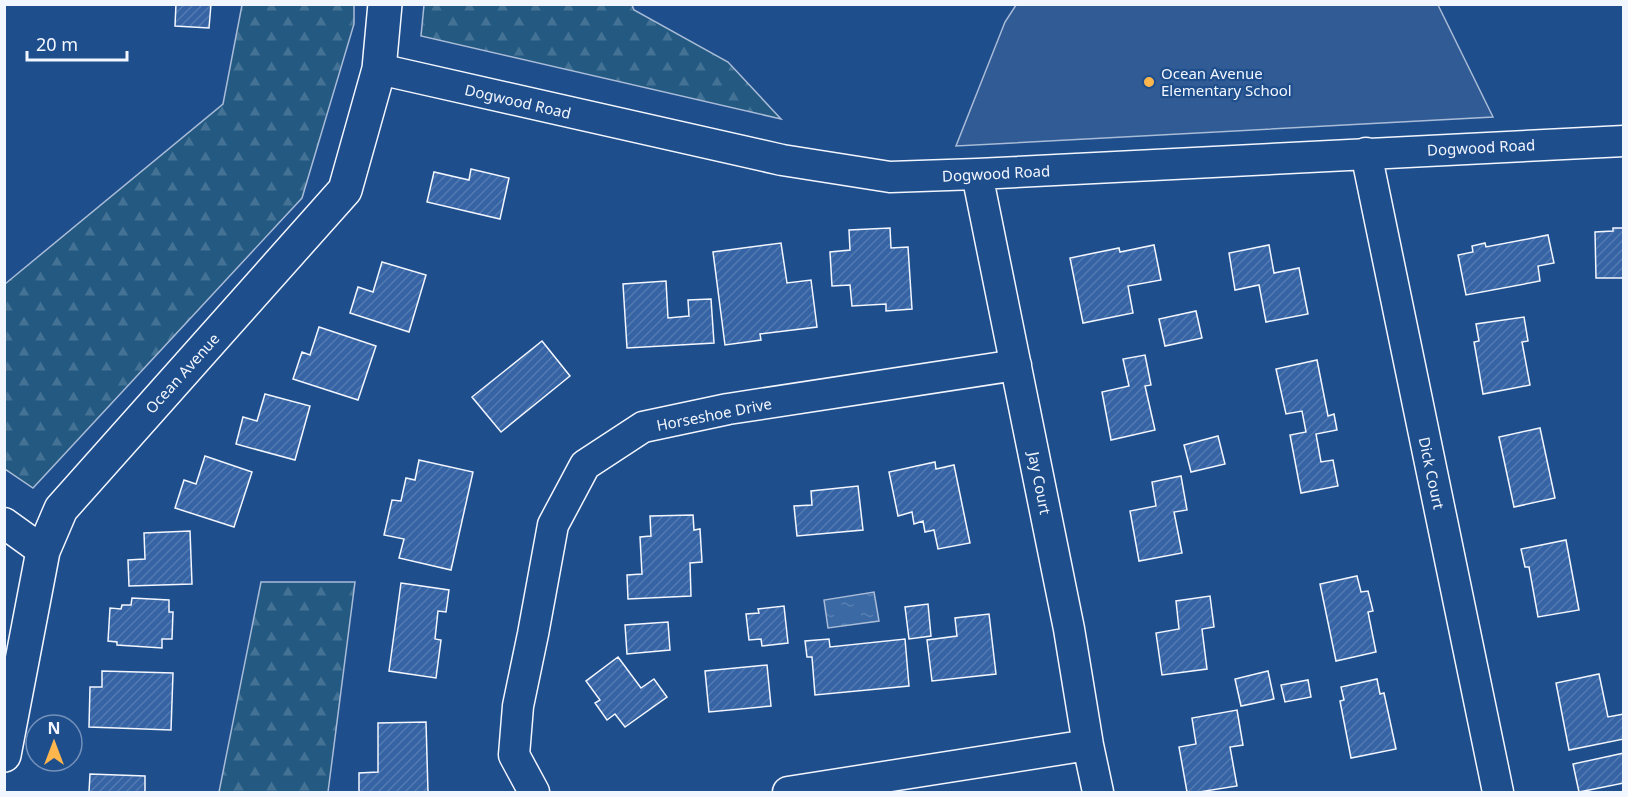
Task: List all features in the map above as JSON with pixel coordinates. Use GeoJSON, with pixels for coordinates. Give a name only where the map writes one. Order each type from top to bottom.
{"type":"FeatureCollection","features":[{"type":"Feature","properties":{"kind":"main road","name":"Ocean Avenue"},"geometry":{"type":"LineString","coordinates":[[4,755],[43,551],[61,508],[345,190],[379,69],[385,4]]}},
{"type":"Feature","properties":{"kind":"street","name":"Dogwood Road"},"geometry":{"type":"LineString","coordinates":[[379,69],[782,160],[890,177],[1623,141]]}},
{"type":"Feature","properties":{"kind":"street","name":"Dick Court"},"geometry":{"type":"LineString","coordinates":[[1366,153],[1498,792]]}},
{"type":"Feature","properties":{"kind":"street","name":"Jay Court"},"geometry":{"type":"LineString","coordinates":[[977,174],[1069,629],[1098,792]]}},
{"type":"Feature","properties":{"kind":"street","name":"Horseshoe Drive"},"geometry":{"type":"LineString","coordinates":[[534,792],[514,755],[518,706],[553,525],[585,465],[644,427],[740,408],[1016,365]]}},
{"type":"Feature","properties":{"kind":"street"},"geometry":{"type":"LineString","coordinates":[[4,523],[43,551]]}},
{"type":"Feature","properties":{"kind":"street"},"geometry":{"type":"LineString","coordinates":[[788,792],[1088,745]]}},
{"type":"Feature","properties":{"kind":"green space"},"geometry":{"type":"Polygon","coordinates":[[[242,5],[354,5],[354,24],[302,198],[33,488],[5,469],[5,284],[223,104],[242,5]]]}},
{"type":"Feature","properties":{"kind":"green space"},"geometry":{"type":"Polygon","coordinates":[[[424,5],[632,5],[634,10],[728,62],[781,119],[421,36],[424,5]]]}},
{"type":"Feature","properties":{"kind":"green space"},"geometry":{"type":"Polygon","coordinates":[[[261,582],[355,582],[328,792],[219,792],[261,582]]]}},
{"type":"Feature","properties":{"kind":"shaded area"},"geometry":{"type":"Polygon","coordinates":[[[1016,5],[1438,5],[1493,117],[956,146],[1005,22],[1016,5]]]}},
{"type":"Feature","properties":{"kind":"water"},"geometry":{"type":"Polygon","coordinates":[[[874,592],[879,621],[828,628],[824,600],[874,592]]]}},
{"type":"Feature","properties":{"kind":"building"},"geometry":{"type":"Polygon","coordinates":[[[176,4],[211,4],[209,28],[175,26],[176,4]]]}},
{"type":"Feature","properties":{"kind":"building"},"geometry":{"type":"Polygon","coordinates":[[[471,169],[509,178],[500,219],[427,202],[434,172],[469,180],[471,169]]]}},
{"type":"Feature","properties":{"kind":"building"},"geometry":{"type":"Polygon","coordinates":[[[890,228],[891,248],[908,247],[912,309],[886,311],[886,304],[852,306],[850,285],[832,286],[830,252],[850,250],[849,230],[890,228]]]}},
{"type":"Feature","properties":{"kind":"building"},"geometry":{"type":"Polygon","coordinates":[[[1613,228],[1624,228],[1624,278],[1596,278],[1595,232],[1613,231],[1613,228]]]}},
{"type":"Feature","properties":{"kind":"building"},"geometry":{"type":"Polygon","coordinates":[[[1548,235],[1554,263],[1538,266],[1540,281],[1466,295],[1458,255],[1473,252],[1472,246],[1485,243],[1486,247],[1548,235]]]}},
{"type":"Feature","properties":{"kind":"building"},"geometry":{"type":"Polygon","coordinates":[[[781,243],[787,283],[811,280],[817,327],[760,334],[761,340],[725,345],[713,252],[781,243]]]}},
{"type":"Feature","properties":{"kind":"building"},"geometry":{"type":"Polygon","coordinates":[[[1154,245],[1161,280],[1128,286],[1133,313],[1083,323],[1070,258],[1119,248],[1120,252],[1154,245]]]}},
{"type":"Feature","properties":{"kind":"building"},"geometry":{"type":"Polygon","coordinates":[[[1269,245],[1274,273],[1299,268],[1308,314],[1266,322],[1259,285],[1235,290],[1229,253],[1269,245]]]}},
{"type":"Feature","properties":{"kind":"building"},"geometry":{"type":"Polygon","coordinates":[[[382,262],[426,275],[409,332],[350,313],[358,287],[373,292],[382,262]]]}},
{"type":"Feature","properties":{"kind":"building"},"geometry":{"type":"Polygon","coordinates":[[[666,281],[668,318],[689,316],[688,300],[711,299],[714,343],[627,348],[623,284],[666,281]]]}},
{"type":"Feature","properties":{"kind":"building"},"geometry":{"type":"Polygon","coordinates":[[[1196,311],[1202,338],[1165,346],[1159,319],[1196,311]]]}},
{"type":"Feature","properties":{"kind":"building"},"geometry":{"type":"Polygon","coordinates":[[[1524,317],[1528,341],[1522,342],[1530,385],[1483,394],[1474,342],[1479,341],[1476,324],[1524,317]]]}},
{"type":"Feature","properties":{"kind":"building"},"geometry":{"type":"Polygon","coordinates":[[[319,327],[376,346],[358,400],[293,379],[302,352],[310,355],[319,327]]]}},
{"type":"Feature","properties":{"kind":"building"},"geometry":{"type":"Polygon","coordinates":[[[542,341],[570,376],[501,432],[472,397],[542,341]]]}},
{"type":"Feature","properties":{"kind":"building"},"geometry":{"type":"Polygon","coordinates":[[[1145,355],[1151,385],[1145,386],[1155,430],[1111,440],[1102,392],[1129,386],[1123,359],[1145,355]]]}},
{"type":"Feature","properties":{"kind":"building"},"geometry":{"type":"Polygon","coordinates":[[[1317,360],[1328,416],[1334,414],[1337,430],[1316,434],[1321,462],[1333,460],[1338,486],[1301,493],[1290,435],[1306,432],[1302,411],[1286,414],[1276,369],[1317,360]]]}},
{"type":"Feature","properties":{"kind":"building"},"geometry":{"type":"Polygon","coordinates":[[[265,394],[310,406],[295,460],[236,444],[243,417],[257,421],[265,394]]]}},
{"type":"Feature","properties":{"kind":"building"},"geometry":{"type":"Polygon","coordinates":[[[1540,428],[1555,498],[1514,507],[1499,437],[1540,428]]]}},
{"type":"Feature","properties":{"kind":"building"},"geometry":{"type":"Polygon","coordinates":[[[1218,436],[1225,464],[1191,472],[1184,445],[1218,436]]]}},
{"type":"Feature","properties":{"kind":"building"},"geometry":{"type":"Polygon","coordinates":[[[205,456],[252,472],[234,527],[175,508],[184,480],[196,484],[205,456]]]}},
{"type":"Feature","properties":{"kind":"building"},"geometry":{"type":"Polygon","coordinates":[[[419,460],[473,472],[451,570],[399,558],[404,539],[384,535],[392,500],[401,501],[406,478],[415,480],[419,460]]]}},
{"type":"Feature","properties":{"kind":"building"},"geometry":{"type":"Polygon","coordinates":[[[935,462],[936,469],[954,465],[970,543],[938,549],[934,530],[925,532],[923,521],[914,524],[912,512],[898,516],[889,472],[935,462]]]}},
{"type":"Feature","properties":{"kind":"building"},"geometry":{"type":"Polygon","coordinates":[[[1181,476],[1187,510],[1174,512],[1182,553],[1139,561],[1130,511],[1156,506],[1152,482],[1181,476]]]}},
{"type":"Feature","properties":{"kind":"building"},"geometry":{"type":"Polygon","coordinates":[[[858,486],[863,530],[797,536],[794,506],[812,505],[811,491],[858,486]]]}},
{"type":"Feature","properties":{"kind":"building"},"geometry":{"type":"Polygon","coordinates":[[[693,515],[694,530],[700,529],[702,562],[690,563],[691,596],[628,599],[627,575],[642,574],[640,537],[651,536],[650,516],[693,515]]]}},
{"type":"Feature","properties":{"kind":"building"},"geometry":{"type":"Polygon","coordinates":[[[190,531],[192,584],[129,586],[128,560],[145,559],[144,533],[190,531]]]}},
{"type":"Feature","properties":{"kind":"building"},"geometry":{"type":"Polygon","coordinates":[[[1566,540],[1579,610],[1538,617],[1529,567],[1525,567],[1521,549],[1566,540]]]}},
{"type":"Feature","properties":{"kind":"building"},"geometry":{"type":"Polygon","coordinates":[[[1357,576],[1361,592],[1368,591],[1373,611],[1368,612],[1376,652],[1336,661],[1320,584],[1357,576]]]}},
{"type":"Feature","properties":{"kind":"building"},"geometry":{"type":"Polygon","coordinates":[[[401,583],[449,590],[446,612],[438,611],[435,639],[441,640],[436,678],[389,671],[401,583]]]}},
{"type":"Feature","properties":{"kind":"building"},"geometry":{"type":"Polygon","coordinates":[[[1210,596],[1214,627],[1202,629],[1207,669],[1162,675],[1156,633],[1179,629],[1176,601],[1210,596]]]}},
{"type":"Feature","properties":{"kind":"building"},"geometry":{"type":"Polygon","coordinates":[[[132,598],[169,600],[169,612],[173,612],[172,639],[162,639],[162,648],[117,645],[117,642],[108,641],[110,608],[121,609],[122,605],[131,605],[132,598]]]}},
{"type":"Feature","properties":{"kind":"building"},"geometry":{"type":"Polygon","coordinates":[[[928,604],[931,636],[909,639],[905,607],[928,604]]]}},
{"type":"Feature","properties":{"kind":"building"},"geometry":{"type":"Polygon","coordinates":[[[784,606],[788,643],[762,646],[761,639],[749,640],[746,614],[759,613],[758,609],[784,606]]]}},
{"type":"Feature","properties":{"kind":"building"},"geometry":{"type":"Polygon","coordinates":[[[989,614],[996,674],[932,681],[927,640],[957,636],[955,618],[989,614]]]}},
{"type":"Feature","properties":{"kind":"building"},"geometry":{"type":"Polygon","coordinates":[[[668,622],[670,650],[627,654],[625,625],[668,622]]]}},
{"type":"Feature","properties":{"kind":"building"},"geometry":{"type":"Polygon","coordinates":[[[829,639],[830,647],[905,639],[909,686],[815,695],[812,657],[807,657],[805,641],[829,639]]]}},
{"type":"Feature","properties":{"kind":"building"},"geometry":{"type":"Polygon","coordinates":[[[618,657],[641,688],[654,679],[667,697],[625,727],[615,714],[607,720],[595,703],[600,700],[586,681],[618,657]]]}},
{"type":"Feature","properties":{"kind":"building"},"geometry":{"type":"Polygon","coordinates":[[[767,665],[771,706],[709,712],[705,671],[767,665]]]}},
{"type":"Feature","properties":{"kind":"building"},"geometry":{"type":"Polygon","coordinates":[[[102,671],[173,673],[171,730],[89,727],[90,687],[102,687],[102,671]]]}},
{"type":"Feature","properties":{"kind":"building"},"geometry":{"type":"Polygon","coordinates":[[[1268,671],[1274,699],[1241,706],[1235,679],[1268,671]]]}},
{"type":"Feature","properties":{"kind":"building"},"geometry":{"type":"Polygon","coordinates":[[[1599,674],[1608,717],[1624,714],[1624,739],[1569,750],[1556,683],[1599,674]]]}},
{"type":"Feature","properties":{"kind":"building"},"geometry":{"type":"Polygon","coordinates":[[[1377,679],[1380,694],[1384,693],[1396,749],[1351,758],[1340,701],[1344,700],[1341,687],[1377,679]]]}},
{"type":"Feature","properties":{"kind":"building"},"geometry":{"type":"Polygon","coordinates":[[[1308,680],[1311,697],[1285,702],[1281,685],[1308,680]]]}},
{"type":"Feature","properties":{"kind":"building"},"geometry":{"type":"Polygon","coordinates":[[[1237,710],[1243,745],[1230,747],[1237,786],[1187,792],[1179,747],[1196,744],[1192,718],[1237,710]]]}},
{"type":"Feature","properties":{"kind":"building"},"geometry":{"type":"Polygon","coordinates":[[[426,722],[428,792],[359,792],[359,773],[378,772],[378,723],[426,722]]]}},
{"type":"Feature","properties":{"kind":"building"},"geometry":{"type":"Polygon","coordinates":[[[1624,753],[1624,783],[1579,792],[1573,764],[1624,753]]]}},
{"type":"Feature","properties":{"kind":"building"},"geometry":{"type":"Polygon","coordinates":[[[90,774],[145,776],[145,792],[89,792],[90,774]]]}},
{"type":"Feature","properties":{"kind":"place","name":"Ocean Avenue Elementary School"},"geometry":{"type":"Point","coordinates":[1149,82]}}]}
